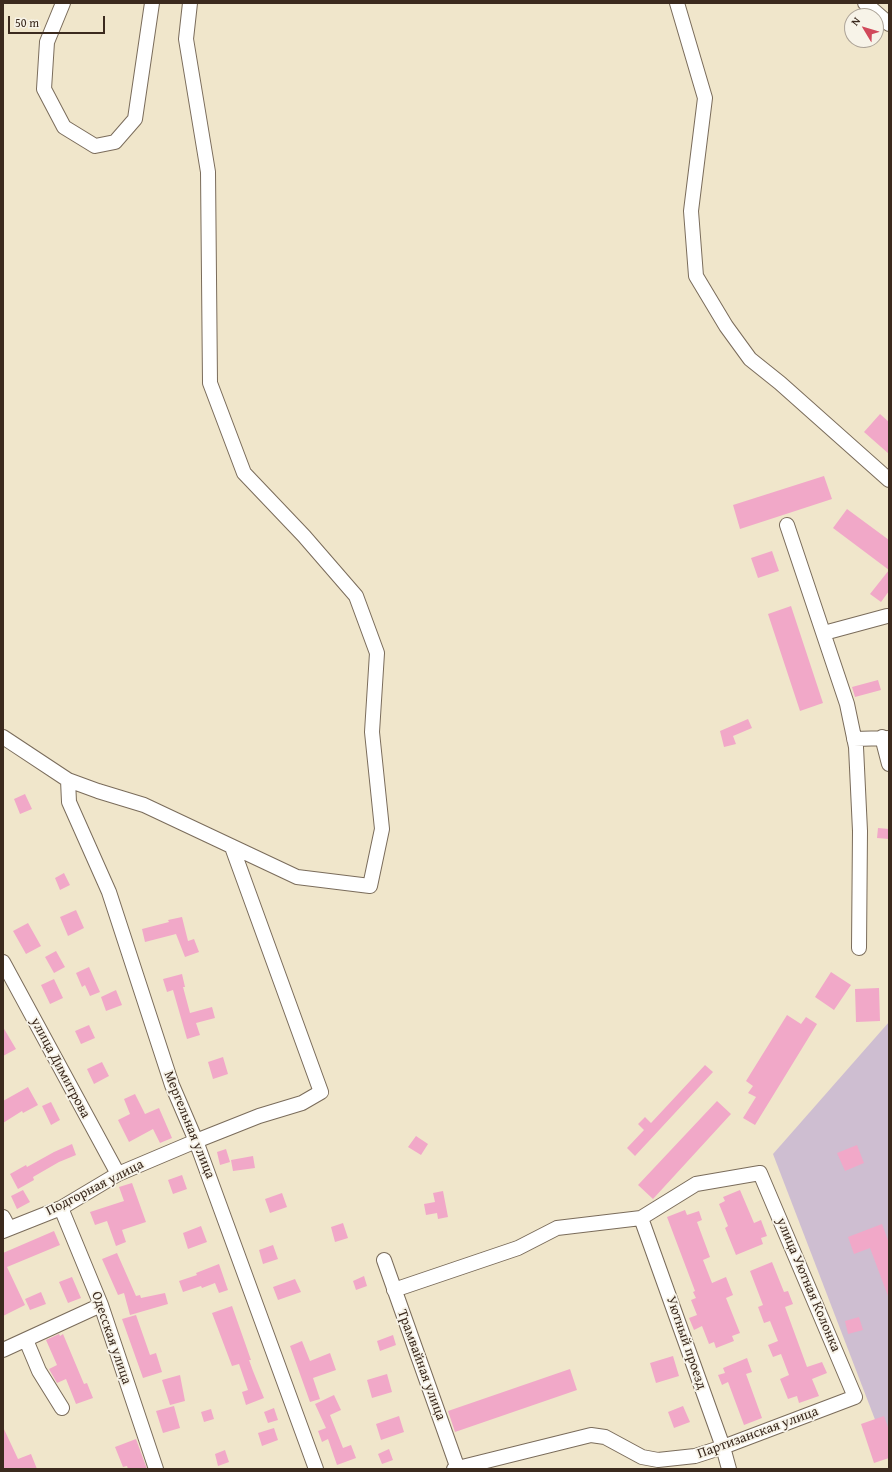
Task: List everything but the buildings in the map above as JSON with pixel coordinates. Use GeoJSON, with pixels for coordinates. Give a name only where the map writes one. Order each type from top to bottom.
{"type":"FeatureCollection","features":[{"type":"Feature","properties":{"kind":"street"},"geometry":{"type":"LineString","coordinates":[[63,3],[47,42],[44,89],[64,127],[95,146],[115,142],[134,119],[152,3]]}},
{"type":"Feature","properties":{"kind":"street"},"geometry":{"type":"LineString","coordinates":[[3,737],[68,780],[144,805],[297,877],[370,886],[382,829],[372,732],[377,653],[356,596],[304,536],[244,473],[210,383],[208,172],[186,39],[190,3]]}},
{"type":"Feature","properties":{"kind":"street"},"geometry":{"type":"LineString","coordinates":[[677,3],[705,98],[691,211],[696,276],[726,326],[750,359],[780,383],[889,480]]}},
{"type":"Feature","properties":{"kind":"street"},"geometry":{"type":"LineString","coordinates":[[865,3],[889,24]]}},
{"type":"Feature","properties":{"kind":"street"},"geometry":{"type":"LineString","coordinates":[[787,525],[847,704],[856,747],[860,831],[859,948]]}},
{"type":"Feature","properties":{"kind":"street"},"geometry":{"type":"LineString","coordinates":[[824,633],[889,616]]}},
{"type":"Feature","properties":{"kind":"street"},"geometry":{"type":"LineString","coordinates":[[854,739],[886,738],[889,764]]}},
{"type":"Feature","properties":{"kind":"street","name":"Мергельная улица"},"geometry":{"type":"LineString","coordinates":[[68,780],[69,802],[109,892],[172,1085],[196,1141],[316,1469]]}},
{"type":"Feature","properties":{"kind":"street","name":"Подгорная улица"},"geometry":{"type":"LineString","coordinates":[[5,1225],[61,1208],[118,1174],[259,1116],[302,1103],[321,1092],[232,847]]}},
{"type":"Feature","properties":{"kind":"street","name":"улица Димитрова"},"geometry":{"type":"LineString","coordinates":[[3,962],[118,1174]]}},
{"type":"Feature","properties":{"kind":"street","name":"улица Уютная Колонка"},"geometry":{"type":"LineString","coordinates":[[642,1218],[696,1184],[760,1173],[855,1397]]}},
{"type":"Feature","properties":{"kind":"street","name":"Одесская улица"},"geometry":{"type":"LineString","coordinates":[[61,1208],[101,1305],[156,1469]]}},
{"type":"Feature","properties":{"kind":"street"},"geometry":{"type":"LineString","coordinates":[[394,1290],[518,1248],[557,1228],[642,1218]]}},
{"type":"Feature","properties":{"kind":"street","name":"Уютный проезд"},"geometry":{"type":"LineString","coordinates":[[642,1218],[723,1447],[729,1469]]}},
{"type":"Feature","properties":{"kind":"street","name":"Трамвайная улица"},"geometry":{"type":"LineString","coordinates":[[384,1260],[456,1469]]}},
{"type":"Feature","properties":{"kind":"street"},"geometry":{"type":"LineString","coordinates":[[3,1350],[101,1305]]}},
{"type":"Feature","properties":{"kind":"street"},"geometry":{"type":"LineString","coordinates":[[26,1340],[39,1371],[62,1408]]}},
{"type":"Feature","properties":{"kind":"street","name":"Партизанская улица"},"geometry":{"type":"LineString","coordinates":[[456,1469],[591,1435],[606,1437],[642,1457],[658,1460],[695,1456],[723,1447],[855,1397]]}},
{"type":"Feature","properties":{"kind":"shaded area"},"geometry":{"type":"Polygon","coordinates":[[[889,1022],[889,1456],[773,1154],[889,1022]]]}}]}
